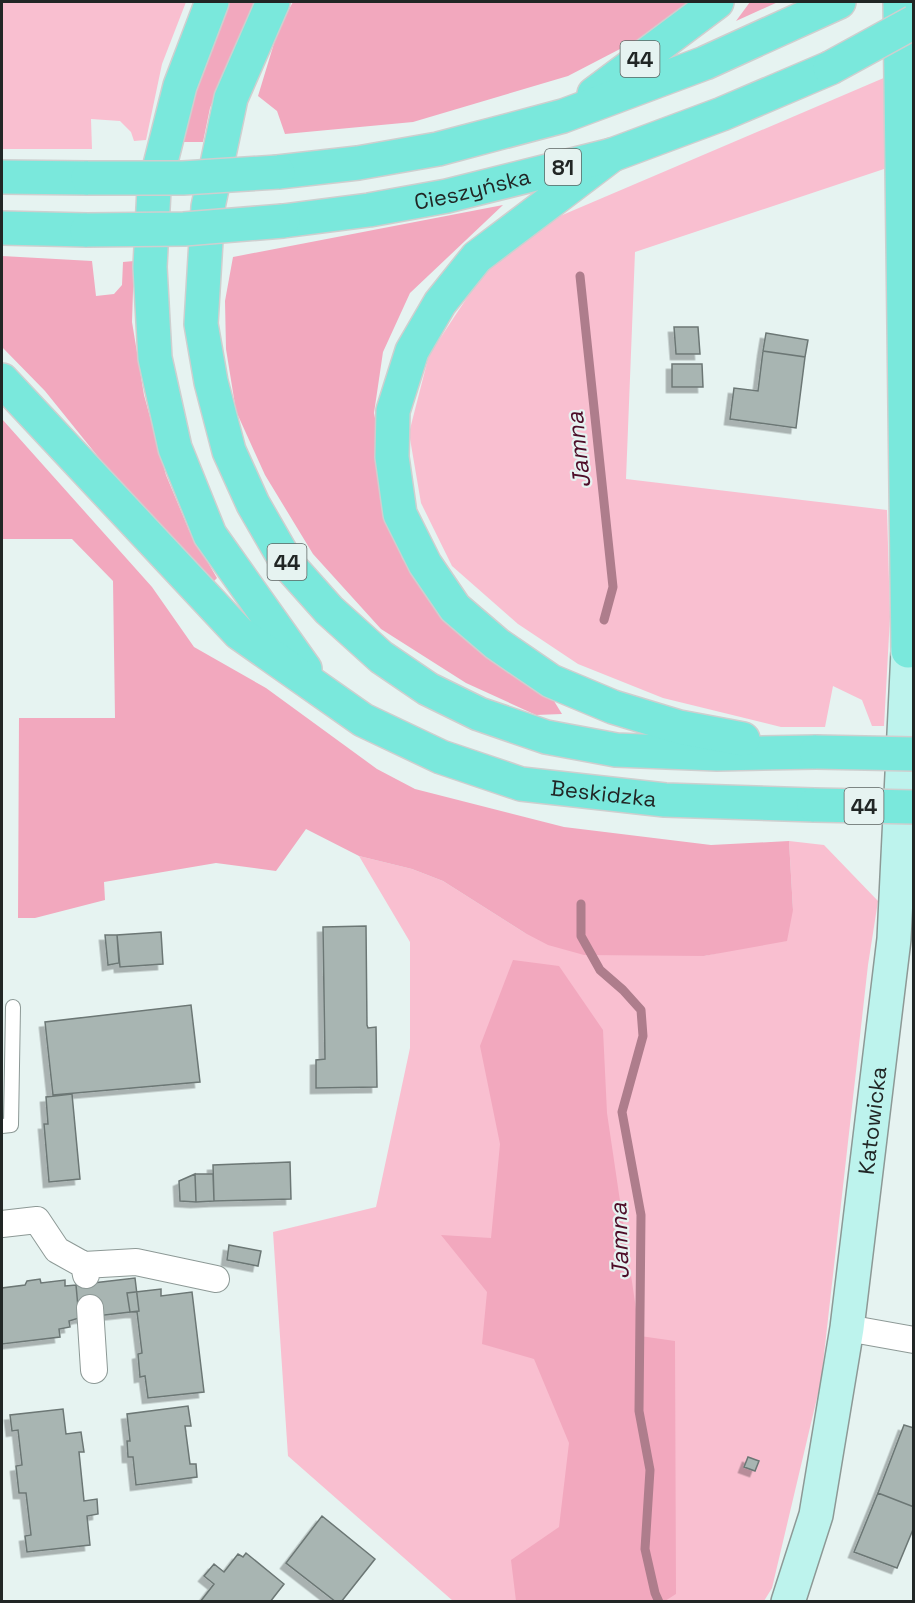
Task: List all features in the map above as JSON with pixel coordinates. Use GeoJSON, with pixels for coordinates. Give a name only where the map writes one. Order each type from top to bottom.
{"type":"FeatureCollection","features":[{"type":"Feature","properties":{"kind":"main road"},"geometry":{"type":"LineString","coordinates":[[212,2],[180,86],[154,189],[150,267],[155,358],[175,448],[210,535],[316,685]]}},
{"type":"Feature","properties":{"kind":"main road","name":"44"},"geometry":{"type":"LineString","coordinates":[[273,2],[231,98],[208,207],[201,324],[211,382],[229,450],[253,504],[287,563],[329,610],[381,657],[428,689],[478,714],[546,737],[616,750],[717,754],[914,753]]}},
{"type":"Feature","properties":{"kind":"main road","name":"44"},"geometry":{"type":"LineString","coordinates":[[563,116],[717,2]]}},
{"type":"Feature","properties":{"kind":"main road"},"geometry":{"type":"LineString","coordinates":[[900,2],[911,642]]}},
{"type":"Feature","properties":{"kind":"main road","name":"Cieszyńska"},"geometry":{"type":"LineString","coordinates":[[2,177],[183,178],[278,172],[358,163],[438,149],[563,116],[705,63],[835,4]]}},
{"type":"Feature","properties":{"kind":"main road","name":"Cieszyńska"},"geometry":{"type":"LineString","coordinates":[[2,228],[184,229],[283,221],[369,210],[447,196],[612,155],[722,114],[830,68],[914,22]]}},
{"type":"Feature","properties":{"kind":"main road"},"geometry":{"type":"LineString","coordinates":[[612,155],[477,257],[441,303],[412,351],[393,411],[392,457],[400,514],[425,564],[454,609],[497,644],[551,681],[613,707],[679,727],[816,752]]}},
{"type":"Feature","properties":{"kind":"main road","name":"44"},"geometry":{"type":"LineString","coordinates":[[2,380],[239,633],[316,685]]}},
{"type":"Feature","properties":{"kind":"main road","name":"Beskidzka"},"geometry":{"type":"LineString","coordinates":[[316,685],[363,720],[441,757],[521,784],[665,800],[914,807]]}},
{"type":"Feature","properties":{"kind":"street","name":"Katowicka"},"geometry":{"type":"LineString","coordinates":[[788,1602],[816,1515],[847,1328],[894,939],[911,642]]}},
{"type":"Feature","properties":{"kind":"street"},"geometry":{"type":"LineString","coordinates":[[2,1224],[37,1220],[57,1250],[85,1270],[136,1262],[216,1279]]}},
{"type":"Feature","properties":{"kind":"street"},"geometry":{"type":"LineString","coordinates":[[90,1308],[93,1370]]}},
{"type":"Feature","properties":{"kind":"street"},"geometry":{"type":"LineString","coordinates":[[847,1328],[913,1339]]}},
{"type":"Feature","properties":{"kind":"lane"},"geometry":{"type":"LineString","coordinates":[[2,1126],[11,1125],[13,1007]]}},
{"type":"Feature","properties":{"kind":"shaded area"},"geometry":{"type":"Polygon","coordinates":[[[2,2],[186,2],[162,64],[146,140],[134,141],[131,132],[120,121],[91,119],[92,149],[2,149],[2,2]]]}},
{"type":"Feature","properties":{"kind":"shaded area"},"geometry":{"type":"Polygon","coordinates":[[[226,2],[254,2],[210,108],[203,142],[182,142],[190,109],[226,2]]]}},
{"type":"Feature","properties":{"kind":"shaded area"},"geometry":{"type":"Polygon","coordinates":[[[293,2],[696,2],[645,36],[568,76],[413,122],[285,134],[277,111],[258,96],[279,27],[293,2]]]}},
{"type":"Feature","properties":{"kind":"shaded area"},"geometry":{"type":"Polygon","coordinates":[[[750,2],[778,2],[736,21],[750,2]]]}},
{"type":"Feature","properties":{"kind":"shaded area"},"geometry":{"type":"Polygon","coordinates":[[[886,77],[884,169],[635,252],[626,479],[887,510],[890,617],[884,726],[872,726],[862,700],[833,686],[825,727],[781,727],[663,698],[578,664],[518,624],[452,566],[421,503],[409,433],[429,355],[486,269],[546,222],[886,77]]]}},
{"type":"Feature","properties":{"kind":"shaded area"},"geometry":{"type":"Polygon","coordinates":[[[503,205],[410,293],[383,352],[374,413],[402,558],[439,612],[489,657],[554,701],[562,714],[536,715],[466,683],[381,629],[313,554],[265,475],[236,411],[226,349],[225,301],[233,257],[503,205]]]}},
{"type":"Feature","properties":{"kind":"shaded area"},"geometry":{"type":"Polygon","coordinates":[[[2,256],[92,261],[96,296],[114,294],[122,285],[123,262],[134,261],[132,322],[144,395],[166,475],[189,530],[217,578],[211,584],[133,500],[45,391],[2,347],[2,256]]]}},
{"type":"Feature","properties":{"kind":"shaded area"},"geometry":{"type":"Polygon","coordinates":[[[2,419],[152,587],[194,647],[266,688],[377,769],[415,789],[564,827],[711,845],[789,841],[793,910],[787,941],[704,956],[584,955],[548,945],[525,933],[443,881],[412,869],[359,856],[306,829],[276,871],[216,863],[104,882],[105,900],[35,918],[18,918],[19,718],[115,718],[113,581],[72,539],[2,539],[2,419]]]}},
{"type":"Feature","properties":{"kind":"shaded area"},"geometry":{"type":"Polygon","coordinates":[[[789,841],[824,845],[878,901],[868,965],[821,1381],[772,1588],[764,1601],[453,1601],[288,1456],[273,1232],[376,1207],[410,1048],[410,942],[359,856],[412,869],[443,881],[525,933],[704,956],[741,948],[793,910],[789,841]]]}},
{"type":"Feature","properties":{"kind":"shaded area"},"geometry":{"type":"Polygon","coordinates":[[[513,960],[559,966],[603,1030],[607,1113],[640,1336],[675,1341],[676,1594],[665,1601],[516,1601],[511,1560],[559,1527],[569,1443],[534,1359],[482,1344],[487,1292],[441,1235],[491,1238],[500,1144],[480,1046],[513,960]]]}},
{"type":"Feature","properties":{"kind":"building"},"geometry":{"type":"Polygon","coordinates":[[[674,327],[698,327],[700,354],[676,354],[674,327]]]}},
{"type":"Feature","properties":{"kind":"building"},"geometry":{"type":"Polygon","coordinates":[[[766,333],[808,340],[805,357],[763,351],[766,333]]]}},
{"type":"Feature","properties":{"kind":"building"},"geometry":{"type":"Polygon","coordinates":[[[763,351],[805,357],[796,428],[730,419],[734,388],[758,391],[763,351]]]}},
{"type":"Feature","properties":{"kind":"building"},"geometry":{"type":"Polygon","coordinates":[[[672,364],[702,364],[703,387],[672,387],[672,364]]]}},
{"type":"Feature","properties":{"kind":"building"},"geometry":{"type":"Polygon","coordinates":[[[366,926],[367,1025],[368,1028],[376,1027],[377,1087],[316,1088],[316,1060],[325,1059],[323,927],[366,926]]]}},
{"type":"Feature","properties":{"kind":"building"},"geometry":{"type":"Polygon","coordinates":[[[161,932],[163,964],[120,967],[117,935],[161,932]]]}},
{"type":"Feature","properties":{"kind":"building"},"geometry":{"type":"Polygon","coordinates":[[[105,935],[117,935],[119,963],[108,965],[105,935]]]}},
{"type":"Feature","properties":{"kind":"building"},"geometry":{"type":"Polygon","coordinates":[[[191,1005],[200,1082],[53,1095],[45,1022],[191,1005]]]}},
{"type":"Feature","properties":{"kind":"building"},"geometry":{"type":"Polygon","coordinates":[[[72,1094],[80,1179],[49,1182],[44,1124],[48,1124],[46,1097],[72,1094]]]}},
{"type":"Feature","properties":{"kind":"building"},"geometry":{"type":"Polygon","coordinates":[[[290,1162],[291,1199],[214,1201],[213,1165],[290,1162]]]}},
{"type":"Feature","properties":{"kind":"building"},"geometry":{"type":"Polygon","coordinates":[[[195,1174],[213,1174],[214,1201],[196,1202],[195,1174]]]}},
{"type":"Feature","properties":{"kind":"building"},"geometry":{"type":"Polygon","coordinates":[[[195,1174],[196,1202],[180,1201],[179,1181],[195,1174]]]}},
{"type":"Feature","properties":{"kind":"building"},"geometry":{"type":"Polygon","coordinates":[[[229,1245],[261,1251],[258,1266],[227,1260],[229,1245]]]}},
{"type":"Feature","properties":{"kind":"building"},"geometry":{"type":"Polygon","coordinates":[[[135,1278],[139,1311],[79,1318],[76,1285],[135,1278]]]}},
{"type":"Feature","properties":{"kind":"building"},"geometry":{"type":"Polygon","coordinates":[[[40,1279],[41,1283],[65,1280],[65,1286],[76,1285],[79,1318],[69,1321],[70,1327],[59,1329],[60,1337],[2,1344],[2,1288],[25,1285],[27,1281],[40,1279]]]}},
{"type":"Feature","properties":{"kind":"building"},"geometry":{"type":"Polygon","coordinates":[[[161,1289],[161,1296],[192,1292],[204,1392],[148,1398],[145,1376],[140,1377],[138,1354],[142,1353],[137,1312],[130,1312],[127,1293],[161,1289]]]}},
{"type":"Feature","properties":{"kind":"building"},"geometry":{"type":"Polygon","coordinates":[[[188,1406],[191,1426],[185,1426],[190,1464],[196,1464],[197,1477],[136,1485],[133,1457],[128,1457],[127,1441],[130,1441],[127,1414],[188,1406]]]}},
{"type":"Feature","properties":{"kind":"building"},"geometry":{"type":"Polygon","coordinates":[[[63,1409],[66,1434],[81,1432],[84,1452],[79,1452],[84,1501],[97,1499],[98,1514],[87,1516],[90,1545],[27,1552],[25,1536],[31,1535],[26,1493],[19,1493],[16,1466],[22,1465],[18,1430],[12,1431],[10,1415],[63,1409]]]}},
{"type":"Feature","properties":{"kind":"building"},"geometry":{"type":"Polygon","coordinates":[[[904,1425],[914,1428],[914,1507],[878,1493],[904,1425]]]}},
{"type":"Feature","properties":{"kind":"building"},"geometry":{"type":"Polygon","coordinates":[[[748,1457],[759,1461],[755,1471],[744,1467],[748,1457]]]}},
{"type":"Feature","properties":{"kind":"building"},"geometry":{"type":"Polygon","coordinates":[[[878,1493],[914,1507],[914,1527],[897,1568],[854,1552],[878,1493]]]}},
{"type":"Feature","properties":{"kind":"building"},"geometry":{"type":"Polygon","coordinates":[[[322,1516],[375,1559],[341,1602],[336,1602],[286,1563],[322,1516]]]}},
{"type":"Feature","properties":{"kind":"building"},"geometry":{"type":"Polygon","coordinates":[[[246,1553],[284,1584],[270,1602],[200,1602],[214,1584],[204,1576],[214,1564],[224,1572],[238,1554],[243,1557],[246,1553]]]}},
{"type":"Feature","properties":{"kind":"waterway","name":"Jamna"},"geometry":{"type":"LineString","coordinates":[[580,276],[613,587],[604,620]]}},
{"type":"Feature","properties":{"kind":"waterway","name":"Jamna"},"geometry":{"type":"LineString","coordinates":[[581,904],[581,936],[600,970],[641,1010],[643,1036],[622,1112],[641,1215],[639,1411],[650,1470],[645,1549],[659,1602]]}}]}
